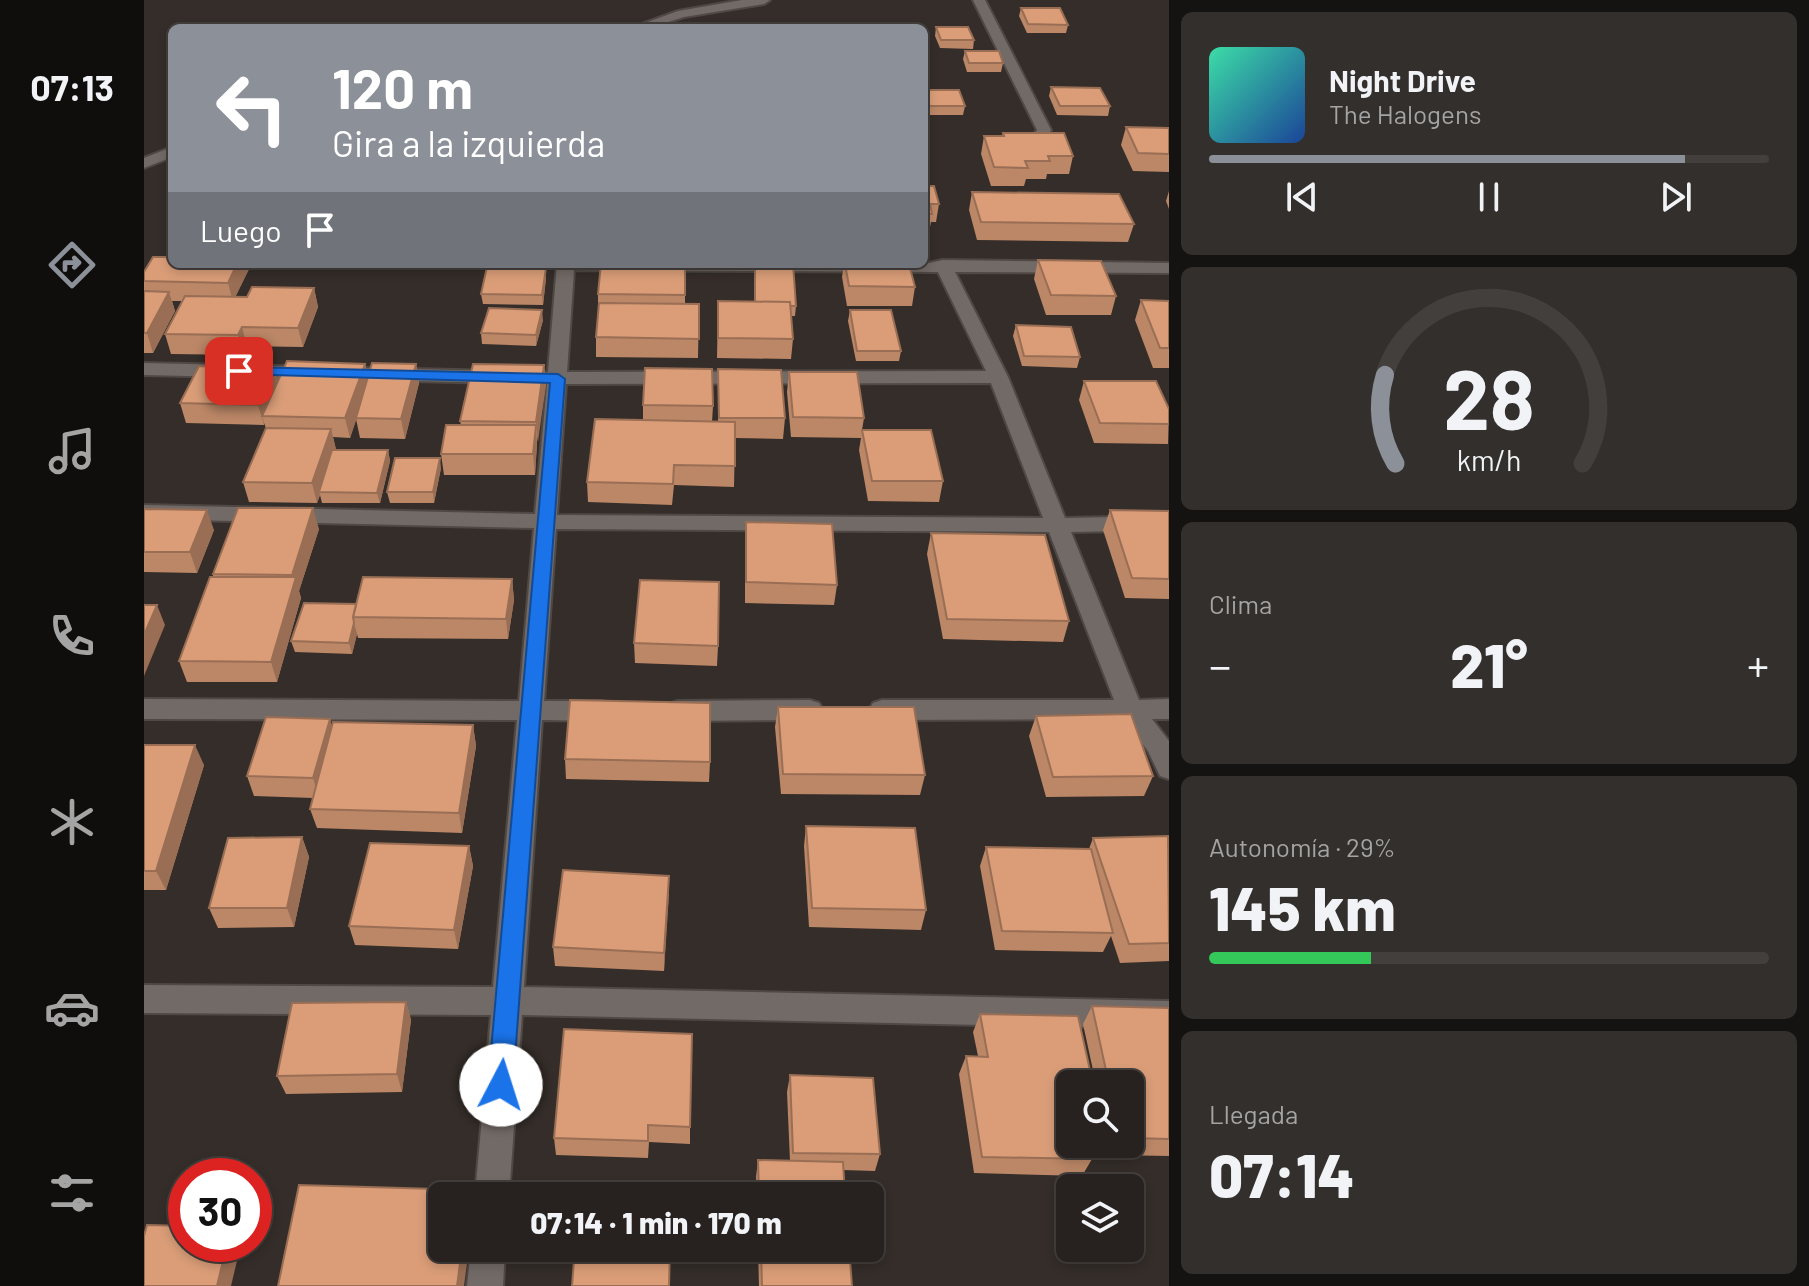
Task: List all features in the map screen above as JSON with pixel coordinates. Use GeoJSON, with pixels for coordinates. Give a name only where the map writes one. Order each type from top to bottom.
{"type":"FeatureCollection","features":[{"type":"Feature","properties":{"kind":"street"},"geometry":{"type":"LineString","coordinates":[[723,24],[725,7],[764,0]]}},
{"type":"Feature","properties":{"kind":"street"},"geometry":{"type":"LineString","coordinates":[[979,0],[1044,130],[1037,140],[1025,147],[996,150]]}},
{"type":"Feature","properties":{"kind":"street"},"geometry":{"type":"LineString","coordinates":[[650,24],[682,14],[719,24]]}},
{"type":"Feature","properties":{"kind":"street"},"geometry":{"type":"LineString","coordinates":[[144,163],[168,154]]}},
{"type":"Feature","properties":{"kind":"street"},"geometry":{"type":"LineString","coordinates":[[928,265],[1169,268]]}},
{"type":"Feature","properties":{"kind":"street"},"geometry":{"type":"LineString","coordinates":[[943,265],[998,377],[1130,709],[1159,746],[1169,769]]}},
{"type":"Feature","properties":{"kind":"street"},"geometry":{"type":"LineString","coordinates":[[493,1182],[566,268]]}},
{"type":"Feature","properties":{"kind":"street"},"geometry":{"type":"LineString","coordinates":[[144,369],[558,379],[998,377]]}},
{"type":"Feature","properties":{"kind":"street"},"geometry":{"type":"LineString","coordinates":[[144,512],[546,522],[1056,526],[1169,523]]}},
{"type":"Feature","properties":{"kind":"street"},"geometry":{"type":"LineString","coordinates":[[144,709],[625,711]]}},
{"type":"Feature","properties":{"kind":"street"},"geometry":{"type":"LineString","coordinates":[[862,710],[1169,709]]}},
{"type":"Feature","properties":{"kind":"street"},"geometry":{"type":"LineString","coordinates":[[657,711],[830,710]]}},
{"type":"Feature","properties":{"kind":"street"},"geometry":{"type":"LineString","coordinates":[[144,999],[507,1001],[1169,1015]]}},
{"type":"Feature","properties":{"kind":"street"},"geometry":{"type":"LineString","coordinates":[[485,1286],[487,1262]]}},
{"type":"Feature","properties":{"kind":"building"},"geometry":{"type":"Polygon","coordinates":[[[1021,8],[1060,8],[1068,25],[1028,24],[1021,8]]]}},
{"type":"Feature","properties":{"kind":"building"},"geometry":{"type":"Polygon","coordinates":[[[936,27],[968,27],[974,40],[941,40],[936,27]]]}},
{"type":"Feature","properties":{"kind":"building"},"geometry":{"type":"Polygon","coordinates":[[[965,51],[999,51],[1003,63],[969,63],[965,51]]]}},
{"type":"Feature","properties":{"kind":"building"},"geometry":{"type":"Polygon","coordinates":[[[1051,87],[1100,88],[1110,106],[1060,106],[1051,87]]]}},
{"type":"Feature","properties":{"kind":"building"},"geometry":{"type":"Polygon","coordinates":[[[928,90],[959,90],[965,106],[928,106],[928,90]]]}},
{"type":"Feature","properties":{"kind":"building"},"geometry":{"type":"Polygon","coordinates":[[[1126,127],[1169,128],[1169,154],[1138,153],[1126,127]]]}},
{"type":"Feature","properties":{"kind":"building"},"geometry":{"type":"Polygon","coordinates":[[[1003,133],[1064,133],[1073,156],[1048,156],[1050,161],[1025,161],[1028,168],[994,167],[984,136],[1004,136],[1003,133]]]}},
{"type":"Feature","properties":{"kind":"building"},"geometry":{"type":"Polygon","coordinates":[[[928,186],[934,186],[939,204],[930,204],[932,214],[928,214],[928,186]]]}},
{"type":"Feature","properties":{"kind":"building"},"geometry":{"type":"Polygon","coordinates":[[[972,192],[1119,194],[1134,224],[981,222],[972,192]]]}},
{"type":"Feature","properties":{"kind":"building"},"geometry":{"type":"Polygon","coordinates":[[[153,257],[168,257],[168,268],[235,268],[228,283],[144,281],[144,272],[153,257]]]}},
{"type":"Feature","properties":{"kind":"building"},"geometry":{"type":"Polygon","coordinates":[[[1038,260],[1101,261],[1116,296],[1051,295],[1038,260]]]}},
{"type":"Feature","properties":{"kind":"building"},"geometry":{"type":"Polygon","coordinates":[[[487,268],[546,268],[542,295],[481,294],[487,268]]]}},
{"type":"Feature","properties":{"kind":"building"},"geometry":{"type":"Polygon","coordinates":[[[601,268],[685,268],[685,295],[598,294],[601,268]]]}},
{"type":"Feature","properties":{"kind":"building"},"geometry":{"type":"Polygon","coordinates":[[[755,268],[793,268],[796,306],[790,306],[790,302],[755,302],[755,268]]]}},
{"type":"Feature","properties":{"kind":"building"},"geometry":{"type":"Polygon","coordinates":[[[846,268],[910,268],[915,287],[849,286],[846,268]]]}},
{"type":"Feature","properties":{"kind":"building"},"geometry":{"type":"Polygon","coordinates":[[[252,287],[314,288],[298,328],[242,327],[238,335],[165,334],[185,296],[247,297],[252,287]]]}},
{"type":"Feature","properties":{"kind":"building"},"geometry":{"type":"Polygon","coordinates":[[[144,291],[169,292],[147,333],[144,333],[144,291]]]}},
{"type":"Feature","properties":{"kind":"building"},"geometry":{"type":"Polygon","coordinates":[[[1141,300],[1169,301],[1169,348],[1160,348],[1141,300]]]}},
{"type":"Feature","properties":{"kind":"building"},"geometry":{"type":"Polygon","coordinates":[[[718,301],[790,302],[793,339],[718,338],[718,301]]]}},
{"type":"Feature","properties":{"kind":"building"},"geometry":{"type":"Polygon","coordinates":[[[599,303],[699,304],[699,339],[596,337],[599,303]]]}},
{"type":"Feature","properties":{"kind":"building"},"geometry":{"type":"Polygon","coordinates":[[[489,308],[542,310],[536,335],[481,333],[489,308]]]}},
{"type":"Feature","properties":{"kind":"building"},"geometry":{"type":"Polygon","coordinates":[[[850,310],[891,310],[901,351],[857,351],[850,310]]]}},
{"type":"Feature","properties":{"kind":"building"},"geometry":{"type":"Polygon","coordinates":[[[1016,325],[1071,327],[1080,357],[1024,356],[1016,325]]]}},
{"type":"Feature","properties":{"kind":"building"},"geometry":{"type":"Polygon","coordinates":[[[287,361],[365,364],[345,418],[262,416],[287,361]]]}},
{"type":"Feature","properties":{"kind":"building"},"geometry":{"type":"Polygon","coordinates":[[[372,363],[416,364],[401,419],[356,418],[372,363]]]}},
{"type":"Feature","properties":{"kind":"building"},"geometry":{"type":"Polygon","coordinates":[[[473,364],[544,365],[536,422],[460,421],[473,364]]]}},
{"type":"Feature","properties":{"kind":"building"},"geometry":{"type":"Polygon","coordinates":[[[199,366],[275,368],[258,405],[180,403],[199,366]]]}},
{"type":"Feature","properties":{"kind":"building"},"geometry":{"type":"Polygon","coordinates":[[[645,368],[712,369],[713,406],[643,405],[645,368]]]}},
{"type":"Feature","properties":{"kind":"building"},"geometry":{"type":"Polygon","coordinates":[[[718,369],[781,370],[785,418],[719,418],[718,369]]]}},
{"type":"Feature","properties":{"kind":"building"},"geometry":{"type":"Polygon","coordinates":[[[789,372],[857,372],[864,418],[793,417],[789,372]]]}},
{"type":"Feature","properties":{"kind":"building"},"geometry":{"type":"Polygon","coordinates":[[[1084,381],[1156,381],[1169,409],[1169,424],[1100,423],[1084,381]]]}},
{"type":"Feature","properties":{"kind":"building"},"geometry":{"type":"Polygon","coordinates":[[[595,419],[735,422],[735,466],[674,465],[673,484],[587,482],[595,419]]]}},
{"type":"Feature","properties":{"kind":"building"},"geometry":{"type":"Polygon","coordinates":[[[446,425],[536,425],[533,454],[441,454],[446,425]]]}},
{"type":"Feature","properties":{"kind":"building"},"geometry":{"type":"Polygon","coordinates":[[[266,428],[331,429],[312,483],[243,482],[266,428]]]}},
{"type":"Feature","properties":{"kind":"building"},"geometry":{"type":"Polygon","coordinates":[[[862,430],[931,430],[943,481],[872,481],[862,430]]]}},
{"type":"Feature","properties":{"kind":"building"},"geometry":{"type":"Polygon","coordinates":[[[332,450],[388,450],[377,493],[319,492],[332,450]]]}},
{"type":"Feature","properties":{"kind":"building"},"geometry":{"type":"Polygon","coordinates":[[[395,458],[440,458],[433,492],[387,492],[395,458]]]}},
{"type":"Feature","properties":{"kind":"building"},"geometry":{"type":"Polygon","coordinates":[[[238,508],[313,508],[292,575],[213,574],[238,508]]]}},
{"type":"Feature","properties":{"kind":"building"},"geometry":{"type":"Polygon","coordinates":[[[144,509],[207,510],[190,552],[144,552],[144,509]]]}},
{"type":"Feature","properties":{"kind":"building"},"geometry":{"type":"Polygon","coordinates":[[[1110,510],[1169,511],[1169,579],[1132,578],[1110,510]]]}},
{"type":"Feature","properties":{"kind":"building"},"geometry":{"type":"Polygon","coordinates":[[[746,522],[832,524],[837,585],[746,582],[746,522]]]}},
{"type":"Feature","properties":{"kind":"building"},"geometry":{"type":"Polygon","coordinates":[[[931,533],[1045,535],[1069,621],[947,619],[931,533]]]}},
{"type":"Feature","properties":{"kind":"building"},"geometry":{"type":"Polygon","coordinates":[[[210,577],[296,577],[271,662],[179,661],[210,577]]]}},
{"type":"Feature","properties":{"kind":"building"},"geometry":{"type":"Polygon","coordinates":[[[363,577],[512,579],[506,619],[353,617],[363,577]]]}},
{"type":"Feature","properties":{"kind":"building"},"geometry":{"type":"Polygon","coordinates":[[[640,580],[719,582],[718,646],[634,643],[640,580]]]}},
{"type":"Feature","properties":{"kind":"building"},"geometry":{"type":"Polygon","coordinates":[[[304,603],[356,604],[349,643],[291,641],[304,603]]]}},
{"type":"Feature","properties":{"kind":"building"},"geometry":{"type":"Polygon","coordinates":[[[144,605],[157,605],[144,635],[144,605]]]}},
{"type":"Feature","properties":{"kind":"building"},"geometry":{"type":"Polygon","coordinates":[[[570,700],[710,703],[710,762],[565,759],[570,700]]]}},
{"type":"Feature","properties":{"kind":"building"},"geometry":{"type":"Polygon","coordinates":[[[778,707],[914,707],[925,775],[783,774],[778,707]]]}},
{"type":"Feature","properties":{"kind":"building"},"geometry":{"type":"Polygon","coordinates":[[[1131,714],[1153,776],[1053,777],[1036,716],[1131,714]]]}},
{"type":"Feature","properties":{"kind":"building"},"geometry":{"type":"Polygon","coordinates":[[[266,717],[330,719],[313,778],[247,776],[266,717]]]}},
{"type":"Feature","properties":{"kind":"building"},"geometry":{"type":"Polygon","coordinates":[[[333,722],[473,725],[459,813],[310,809],[333,722]]]}},
{"type":"Feature","properties":{"kind":"building"},"geometry":{"type":"Polygon","coordinates":[[[144,745],[195,745],[156,871],[144,871],[144,745]]]}},
{"type":"Feature","properties":{"kind":"building"},"geometry":{"type":"Polygon","coordinates":[[[806,826],[915,828],[926,910],[812,908],[806,826]]]}},
{"type":"Feature","properties":{"kind":"building"},"geometry":{"type":"Polygon","coordinates":[[[1168,836],[1169,943],[1129,944],[1093,838],[1168,836]]]}},
{"type":"Feature","properties":{"kind":"building"},"geometry":{"type":"Polygon","coordinates":[[[302,837],[287,908],[209,908],[228,838],[302,837]]]}},
{"type":"Feature","properties":{"kind":"building"},"geometry":{"type":"Polygon","coordinates":[[[370,843],[469,846],[454,930],[349,926],[370,843]]]}},
{"type":"Feature","properties":{"kind":"building"},"geometry":{"type":"Polygon","coordinates":[[[986,847],[1091,849],[1113,933],[1002,931],[986,847]]]}},
{"type":"Feature","properties":{"kind":"building"},"geometry":{"type":"Polygon","coordinates":[[[563,870],[669,876],[664,953],[553,947],[563,870]]]}},
{"type":"Feature","properties":{"kind":"building"},"geometry":{"type":"Polygon","coordinates":[[[406,1002],[397,1074],[277,1076],[292,1003],[406,1002]]]}},
{"type":"Feature","properties":{"kind":"building"},"geometry":{"type":"Polygon","coordinates":[[[1092,1006],[1169,1008],[1169,1139],[1144,1138],[1144,1070],[1106,1070],[1092,1006]]]}},
{"type":"Feature","properties":{"kind":"building"},"geometry":{"type":"Polygon","coordinates":[[[980,1014],[1078,1016],[1090,1070],[1056,1070],[1056,1158],[1092,1159],[982,1157],[966,1056],[988,1057],[980,1014]]]}},
{"type":"Feature","properties":{"kind":"building"},"geometry":{"type":"Polygon","coordinates":[[[564,1029],[692,1034],[690,1127],[648,1125],[648,1141],[554,1138],[564,1029]]]}},
{"type":"Feature","properties":{"kind":"building"},"geometry":{"type":"Polygon","coordinates":[[[790,1075],[873,1078],[880,1154],[793,1153],[790,1075]]]}},
{"type":"Feature","properties":{"kind":"building"},"geometry":{"type":"Polygon","coordinates":[[[758,1160],[843,1162],[844,1182],[759,1182],[758,1160]]]}},
{"type":"Feature","properties":{"kind":"building"},"geometry":{"type":"Polygon","coordinates":[[[299,1185],[428,1189],[428,1262],[460,1262],[457,1286],[278,1286],[299,1185]]]}},
{"type":"Feature","properties":{"kind":"building"},"geometry":{"type":"Polygon","coordinates":[[[147,1225],[168,1226],[168,1262],[223,1262],[217,1286],[144,1286],[144,1236],[147,1225]]]}},
{"type":"Feature","properties":{"kind":"building"},"geometry":{"type":"Polygon","coordinates":[[[574,1262],[670,1262],[669,1286],[572,1286],[574,1262]]]}},
{"type":"Feature","properties":{"kind":"building"},"geometry":{"type":"Polygon","coordinates":[[[761,1262],[850,1262],[852,1286],[762,1286],[761,1262]]]}},
{"type":"Feature","properties":{"kind":"route"},"geometry":{"type":"LineString","coordinates":[[239,371],[558,379],[501,1085]]}}]}
